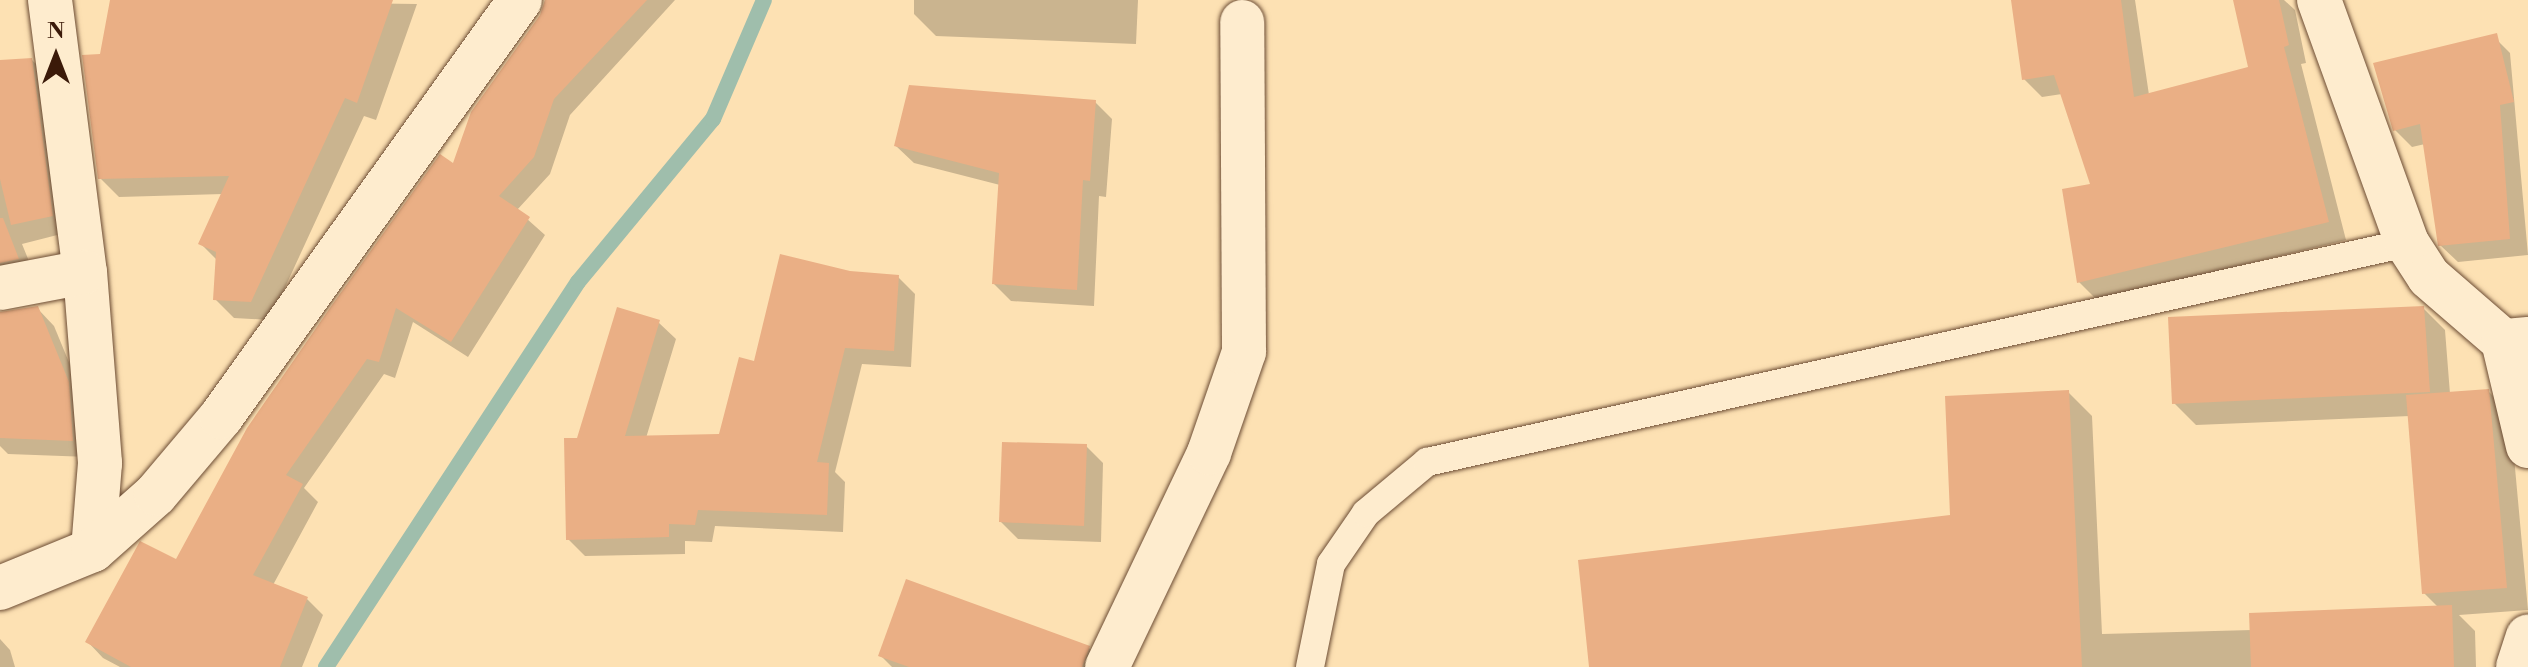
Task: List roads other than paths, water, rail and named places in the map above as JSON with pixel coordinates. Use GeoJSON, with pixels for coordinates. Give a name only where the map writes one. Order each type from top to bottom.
{"type":"FeatureCollection","features":[{"type":"Feature","properties":{"kind":"street"},"geometry":{"type":"LineString","coordinates":[[50,0],[85,272],[100,463],[93,550]]}},
{"type":"Feature","properties":{"kind":"street"},"geometry":{"type":"LineString","coordinates":[[0,588],[93,550],[156,494],[221,417],[520,0]]}},
{"type":"Feature","properties":{"kind":"street"},"geometry":{"type":"LineString","coordinates":[[2319,0],[2407,243],[2429,277],[2516,340],[2528,446]]}},
{"type":"Feature","properties":{"kind":"street"},"geometry":{"type":"LineString","coordinates":[[1107,667],[1209,453],[1244,352],[1242,22]]}},
{"type":"Feature","properties":{"kind":"street"},"geometry":{"type":"LineString","coordinates":[[0,288],[85,272]]}},
{"type":"Feature","properties":{"kind":"street"},"geometry":{"type":"LineString","coordinates":[[2518,667],[2528,637]]}},
{"type":"Feature","properties":{"kind":"lane"},"geometry":{"type":"LineString","coordinates":[[1310,667],[1331,564],[1366,513],[1427,462],[2407,243]]}},
{"type":"Feature","properties":{"kind":"waterway"},"geometry":{"type":"LineString","coordinates":[[326,667],[578,282],[713,119],[764,0]]}}]}
